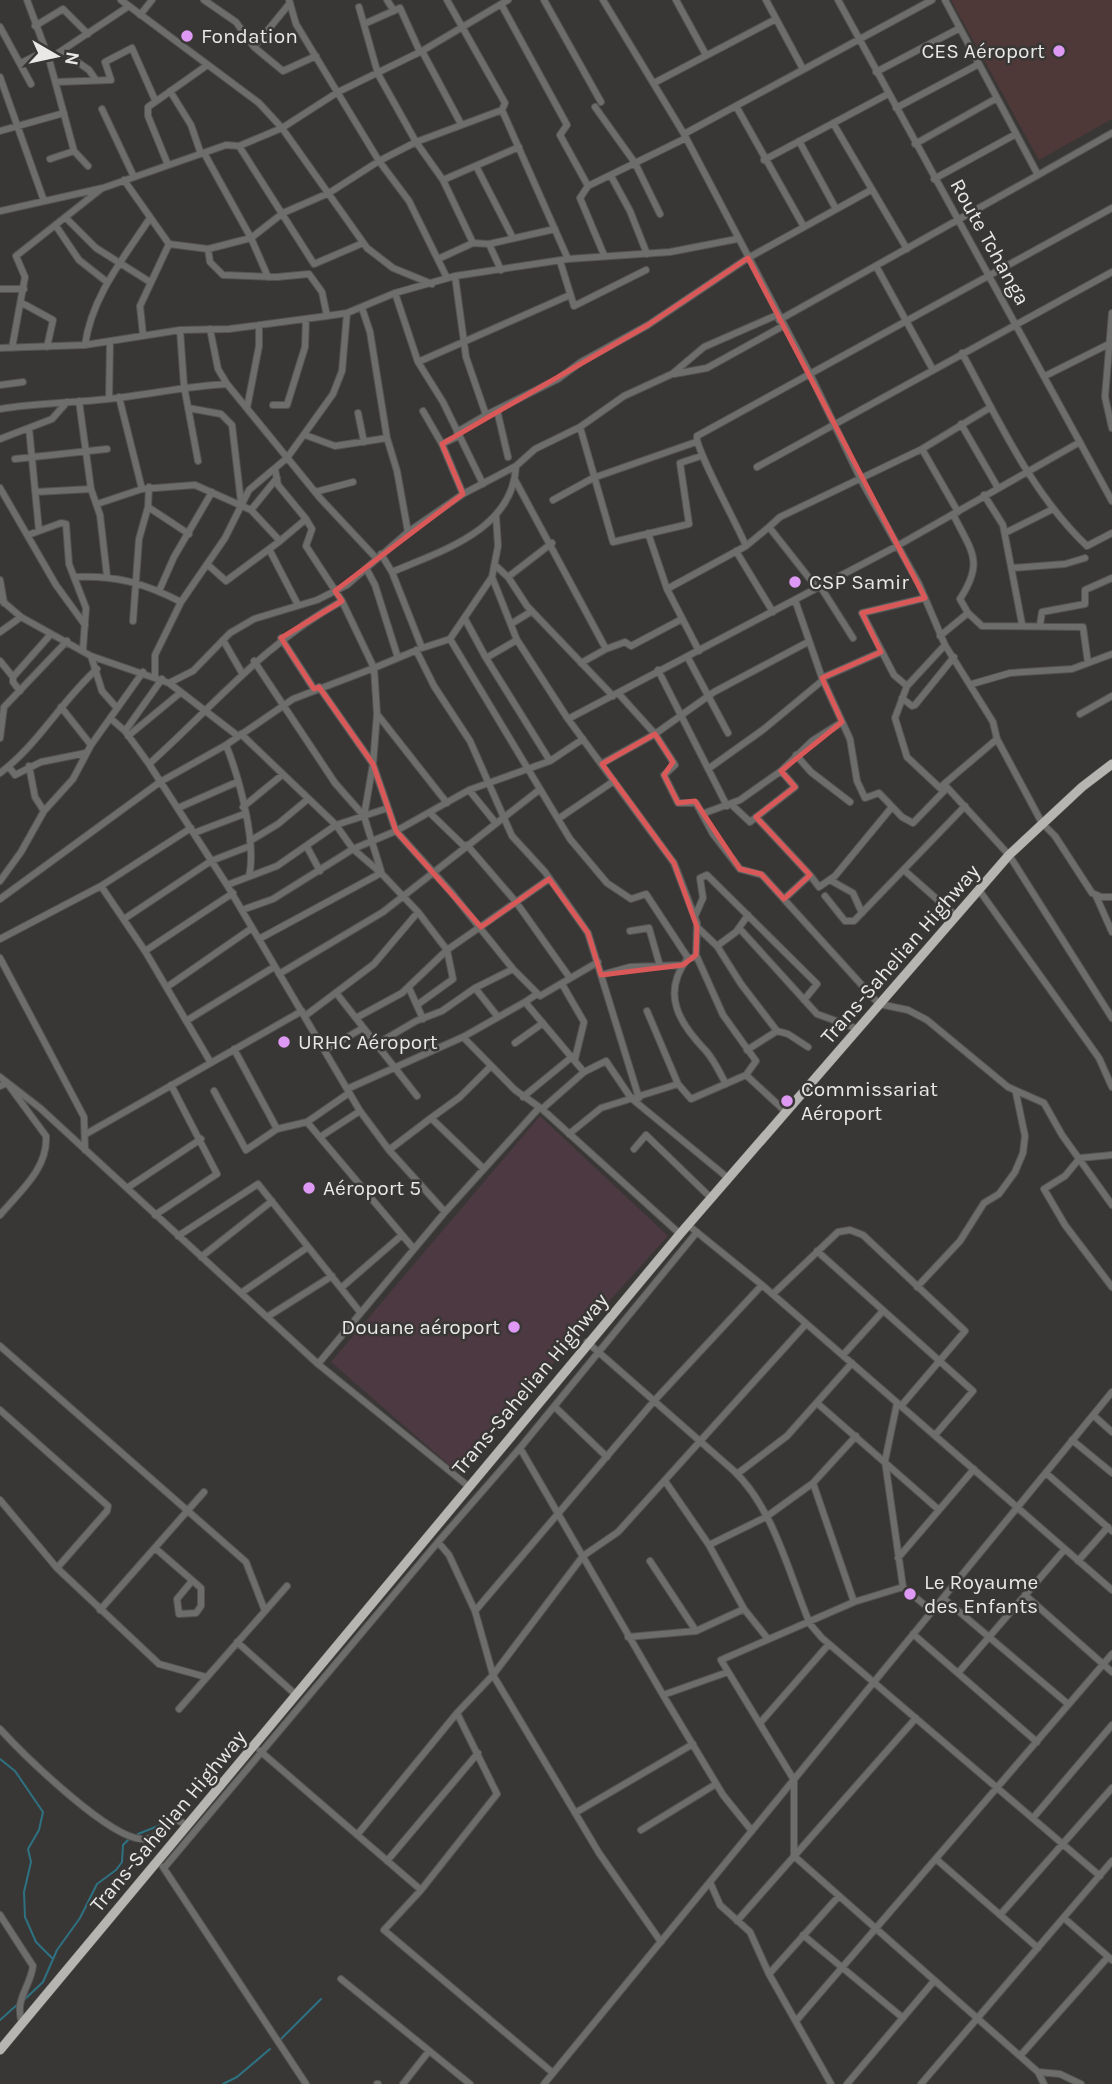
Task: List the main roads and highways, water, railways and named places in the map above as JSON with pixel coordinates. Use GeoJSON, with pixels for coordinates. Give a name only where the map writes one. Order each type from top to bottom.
{"type":"FeatureCollection","features":[{"type":"Feature","properties":{"kind":"highway","name":"Trans-Sahelian Highway"},"geometry":{"type":"LineString","coordinates":[[0,2050],[161,1864],[187,1825],[295,1694],[587,1342],[728,1178],[1009,855],[1042,823],[1112,764]]}},
{"type":"Feature","properties":{"kind":"waterway"},"geometry":{"type":"LineString","coordinates":[[0,1759],[15,1771],[43,1812],[39,1830],[28,1849],[31,1862],[24,1892],[25,1917],[36,1942],[52,1958]]}},
{"type":"Feature","properties":{"kind":"waterway"},"geometry":{"type":"LineString","coordinates":[[138,1834],[163,1824]]}},
{"type":"Feature","properties":{"kind":"waterway"},"geometry":{"type":"LineString","coordinates":[[24,2000],[43,1982],[57,1950],[80,1918],[97,1884],[122,1862],[123,1845],[130,1838]]}},
{"type":"Feature","properties":{"kind":"waterway"},"geometry":{"type":"LineString","coordinates":[[281,2039],[321,1999]]}},
{"type":"Feature","properties":{"kind":"waterway"},"geometry":{"type":"LineString","coordinates":[[0,2020],[19,2003]]}},
{"type":"Feature","properties":{"kind":"waterway"},"geometry":{"type":"LineString","coordinates":[[223,2084],[237,2077],[270,2049]]}},
{"type":"Feature","properties":{"kind":"place","name":"Fondation"},"geometry":{"type":"Point","coordinates":[187,36]}},
{"type":"Feature","properties":{"kind":"place","name":"CES Aéroport"},"geometry":{"type":"Point","coordinates":[1059,51]}},
{"type":"Feature","properties":{"kind":"place","name":"CSP Samir"},"geometry":{"type":"Point","coordinates":[795,582]}},
{"type":"Feature","properties":{"kind":"place","name":"URHC Aéroport"},"geometry":{"type":"Point","coordinates":[284,1042]}},
{"type":"Feature","properties":{"kind":"place","name":"Commissariat Aéroport"},"geometry":{"type":"Point","coordinates":[787,1101]}},
{"type":"Feature","properties":{"kind":"place","name":"Aéroport 5"},"geometry":{"type":"Point","coordinates":[309,1188]}},
{"type":"Feature","properties":{"kind":"place","name":"Douane aéroport"},"geometry":{"type":"Point","coordinates":[514,1327]}},
{"type":"Feature","properties":{"kind":"place","name":"Le Royaume des Enfants"},"geometry":{"type":"Point","coordinates":[910,1594]}}]}
